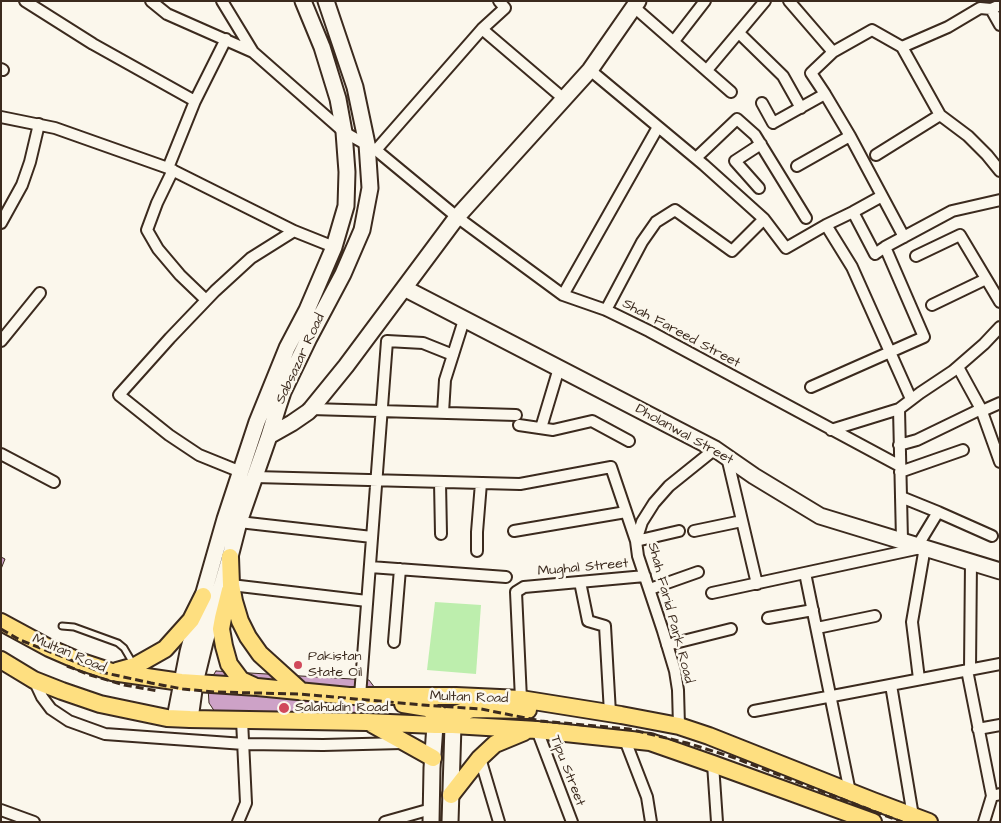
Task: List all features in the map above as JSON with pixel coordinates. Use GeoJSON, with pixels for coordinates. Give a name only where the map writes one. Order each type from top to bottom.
{"type":"FeatureCollection","features":[{"type":"Feature","properties":{"kind":"main road","name":"Sabsazar Road"},"geometry":{"type":"LineString","coordinates":[[182,719],[203,596],[248,474],[269,436],[271,406],[287,348],[307,310],[334,247],[346,206],[348,172],[338,99],[322,46],[304,1]]}},
{"type":"Feature","properties":{"kind":"main road","name":"Sabsazar Road"},"geometry":{"type":"LineString","coordinates":[[188,682],[205,642],[230,557],[239,522],[257,422],[283,392],[343,274],[362,230],[370,188],[372,147],[355,87],[326,1]]}},
{"type":"Feature","properties":{"kind":"main road"},"geometry":{"type":"LineString","coordinates":[[269,436],[292,423],[311,409],[346,366],[457,217],[590,70],[636,4]]}},
{"type":"Feature","properties":{"kind":"main road","name":"Dholanwal Street"},"geometry":{"type":"LineString","coordinates":[[404,288],[721,453],[754,476],[820,516],[1000,570]]}},
{"type":"Feature","properties":{"kind":"main road"},"geometry":{"type":"LineString","coordinates":[[230,557],[231,585],[234,601],[240,621],[248,637],[260,654],[302,692]]}},
{"type":"Feature","properties":{"kind":"main road"},"geometry":{"type":"LineString","coordinates":[[231,585],[222,618],[221,629],[224,646],[229,664],[241,680],[257,687]]}},
{"type":"Feature","properties":{"kind":"main road"},"geometry":{"type":"LineString","coordinates":[[112,672],[135,666],[166,649],[191,620],[203,596]]}},
{"type":"Feature","properties":{"kind":"main road","name":"Multan Road"},"geometry":{"type":"LineString","coordinates":[[1,622],[49,648],[112,672],[188,682],[355,696],[456,696],[522,699],[679,726],[718,739],[929,822]]}},
{"type":"Feature","properties":{"kind":"main road","name":"Multan Road"},"geometry":{"type":"LineString","coordinates":[[1,660],[34,680],[100,704],[146,714],[182,719],[444,722],[650,742],[873,822]]}},
{"type":"Feature","properties":{"kind":"main road"},"geometry":{"type":"LineString","coordinates":[[355,696],[427,708],[444,722],[451,795],[450,822]]}},
{"type":"Feature","properties":{"kind":"main road"},"geometry":{"type":"LineString","coordinates":[[426,818],[429,756],[444,722],[473,710],[578,709]]}},
{"type":"Feature","properties":{"kind":"main road"},"geometry":{"type":"LineString","coordinates":[[367,722],[429,756]]}},
{"type":"Feature","properties":{"kind":"main road"},"geometry":{"type":"LineString","coordinates":[[451,795],[480,758],[495,744],[532,730]]}},
{"type":"Feature","properties":{"kind":"street"},"geometry":{"type":"LineString","coordinates":[[25,1],[93,44],[196,101]]}},
{"type":"Feature","properties":{"kind":"street"},"geometry":{"type":"LineString","coordinates":[[152,1],[167,14],[253,52]]}},
{"type":"Feature","properties":{"kind":"street"},"geometry":{"type":"LineString","coordinates":[[222,1],[253,52]]}},
{"type":"Feature","properties":{"kind":"street"},"geometry":{"type":"LineString","coordinates":[[372,147],[482,29],[505,8],[499,1]]}},
{"type":"Feature","properties":{"kind":"street"},"geometry":{"type":"LineString","coordinates":[[674,42],[705,1]]}},
{"type":"Feature","properties":{"kind":"street"},"geometry":{"type":"LineString","coordinates":[[707,70],[766,1]]}},
{"type":"Feature","properties":{"kind":"street"},"geometry":{"type":"LineString","coordinates":[[789,1],[833,52]]}},
{"type":"Feature","properties":{"kind":"street"},"geometry":{"type":"LineString","coordinates":[[636,4],[674,42],[731,92]]}},
{"type":"Feature","properties":{"kind":"street"},"geometry":{"type":"LineString","coordinates":[[902,47],[948,27],[977,5],[995,7],[1000,25]]}},
{"type":"Feature","properties":{"kind":"street"},"geometry":{"type":"LineString","coordinates":[[482,29],[564,99]]}},
{"type":"Feature","properties":{"kind":"street"},"geometry":{"type":"LineString","coordinates":[[904,237],[850,136],[811,73],[833,52],[872,30],[902,47],[940,115],[968,136],[1000,171]]}},
{"type":"Feature","properties":{"kind":"street"},"geometry":{"type":"LineString","coordinates":[[739,33],[783,76],[801,108]]}},
{"type":"Feature","properties":{"kind":"street"},"geometry":{"type":"LineString","coordinates":[[206,300],[174,268],[158,249],[147,230],[196,101],[226,40]]}},
{"type":"Feature","properties":{"kind":"street","name":"Shah Fareed Street"},"geometry":{"type":"LineString","coordinates":[[253,52],[344,132],[372,147],[457,217],[563,295],[606,310],[649,331],[900,469]]}},
{"type":"Feature","properties":{"kind":"street"},"geometry":{"type":"LineString","coordinates":[[590,70],[696,158],[764,220],[786,248],[882,196]]}},
{"type":"Feature","properties":{"kind":"street"},"geometry":{"type":"LineString","coordinates":[[762,103],[774,123],[825,94]]}},
{"type":"Feature","properties":{"kind":"street"},"geometry":{"type":"LineString","coordinates":[[876,155],[940,115]]}},
{"type":"Feature","properties":{"kind":"street"},"geometry":{"type":"LineString","coordinates":[[1,117],[55,128],[171,169],[294,231],[334,247]]}},
{"type":"Feature","properties":{"kind":"street"},"geometry":{"type":"LineString","coordinates":[[696,158],[737,119],[755,135],[806,218]]}},
{"type":"Feature","properties":{"kind":"street"},"geometry":{"type":"LineString","coordinates":[[1,223],[22,186],[39,124]]}},
{"type":"Feature","properties":{"kind":"street"},"geometry":{"type":"LineString","coordinates":[[563,295],[658,127]]}},
{"type":"Feature","properties":{"kind":"street"},"geometry":{"type":"LineString","coordinates":[[797,166],[850,136]]}},
{"type":"Feature","properties":{"kind":"street"},"geometry":{"type":"LineString","coordinates":[[759,188],[735,161],[760,144]]}},
{"type":"Feature","properties":{"kind":"street"},"geometry":{"type":"LineString","coordinates":[[853,212],[875,254],[952,211],[1000,200]]}},
{"type":"Feature","properties":{"kind":"street"},"geometry":{"type":"LineString","coordinates":[[606,310],[642,242],[656,222],[675,210],[732,251],[764,220]]}},
{"type":"Feature","properties":{"kind":"street"},"geometry":{"type":"LineString","coordinates":[[826,225],[852,267],[911,399]]}},
{"type":"Feature","properties":{"kind":"street"},"geometry":{"type":"LineString","coordinates":[[294,231],[251,258],[206,300],[119,395],[199,456],[248,474],[520,484],[611,467],[636,541],[679,531]]}},
{"type":"Feature","properties":{"kind":"street"},"geometry":{"type":"LineString","coordinates":[[916,256],[960,235],[1000,302]]}},
{"type":"Feature","properties":{"kind":"street"},"geometry":{"type":"LineString","coordinates":[[811,388],[924,337],[886,247]]}},
{"type":"Feature","properties":{"kind":"street"},"geometry":{"type":"LineString","coordinates":[[932,305],[986,280]]}},
{"type":"Feature","properties":{"kind":"street"},"geometry":{"type":"LineString","coordinates":[[1,341],[40,293]]}},
{"type":"Feature","properties":{"kind":"street"},"geometry":{"type":"LineString","coordinates":[[443,412],[445,380],[464,320]]}},
{"type":"Feature","properties":{"kind":"street"},"geometry":{"type":"LineString","coordinates":[[831,430],[898,409],[958,367],[1000,327]]}},
{"type":"Feature","properties":{"kind":"street"},"geometry":{"type":"LineString","coordinates":[[355,696],[370,567],[386,341],[423,343],[453,355]]}},
{"type":"Feature","properties":{"kind":"street"},"geometry":{"type":"LineString","coordinates":[[958,367],[982,410],[1000,462]]}},
{"type":"Feature","properties":{"kind":"street"},"geometry":{"type":"LineString","coordinates":[[541,428],[559,368]]}},
{"type":"Feature","properties":{"kind":"street"},"geometry":{"type":"LineString","coordinates":[[899,445],[917,440],[1000,403]]}},
{"type":"Feature","properties":{"kind":"street"},"geometry":{"type":"LineString","coordinates":[[311,409],[443,412],[518,420],[553,430],[592,421],[629,440]]}},
{"type":"Feature","properties":{"kind":"street"},"geometry":{"type":"LineString","coordinates":[[898,409],[902,540]]}},
{"type":"Feature","properties":{"kind":"street"},"geometry":{"type":"LineString","coordinates":[[900,469],[963,450]]}},
{"type":"Feature","properties":{"kind":"street"},"geometry":{"type":"LineString","coordinates":[[721,453],[742,521],[757,584]]}},
{"type":"Feature","properties":{"kind":"street","name":"Shah Farid Park Road"},"geometry":{"type":"LineString","coordinates":[[679,726],[678,690],[675,671],[638,556],[636,541],[642,522],[654,503],[669,486],[721,453]]}},
{"type":"Feature","properties":{"kind":"street"},"geometry":{"type":"LineString","coordinates":[[1,454],[54,482]]}},
{"type":"Feature","properties":{"kind":"street"},"geometry":{"type":"LineString","coordinates":[[440,482],[441,534]]}},
{"type":"Feature","properties":{"kind":"street"},"geometry":{"type":"LineString","coordinates":[[477,551],[481,483]]}},
{"type":"Feature","properties":{"kind":"street"},"geometry":{"type":"LineString","coordinates":[[901,497],[992,536]]}},
{"type":"Feature","properties":{"kind":"street"},"geometry":{"type":"LineString","coordinates":[[514,531],[626,512]]}},
{"type":"Feature","properties":{"kind":"street"},"geometry":{"type":"LineString","coordinates":[[919,680],[912,622],[921,546],[938,512]]}},
{"type":"Feature","properties":{"kind":"street"},"geometry":{"type":"LineString","coordinates":[[694,531],[742,521]]}},
{"type":"Feature","properties":{"kind":"street"},"geometry":{"type":"LineString","coordinates":[[239,522],[372,537]]}},
{"type":"Feature","properties":{"kind":"street"},"geometry":{"type":"LineString","coordinates":[[712,593],[921,546]]}},
{"type":"Feature","properties":{"kind":"street"},"geometry":{"type":"LineString","coordinates":[[970,562],[969,670],[978,730],[996,795],[984,822]]}},
{"type":"Feature","properties":{"kind":"street"},"geometry":{"type":"LineString","coordinates":[[370,567],[506,577]]}},
{"type":"Feature","properties":{"kind":"street"},"geometry":{"type":"LineString","coordinates":[[394,642],[400,569]]}},
{"type":"Feature","properties":{"kind":"street"},"geometry":{"type":"LineString","coordinates":[[650,589],[698,572]]}},
{"type":"Feature","properties":{"kind":"street"},"geometry":{"type":"LineString","coordinates":[[805,573],[850,792]]}},
{"type":"Feature","properties":{"kind":"street","name":"Mughal Street"},"geometry":{"type":"LineString","coordinates":[[522,699],[516,592],[524,587],[645,576]]}},
{"type":"Feature","properties":{"kind":"street"},"geometry":{"type":"LineString","coordinates":[[580,582],[588,621],[605,626],[610,713]]}},
{"type":"Feature","properties":{"kind":"street"},"geometry":{"type":"LineString","coordinates":[[231,585],[367,600]]}},
{"type":"Feature","properties":{"kind":"street"},"geometry":{"type":"LineString","coordinates":[[768,618],[813,610]]}},
{"type":"Feature","properties":{"kind":"street"},"geometry":{"type":"LineString","coordinates":[[817,628],[875,616]]}},
{"type":"Feature","properties":{"kind":"street"},"geometry":{"type":"LineString","coordinates":[[667,645],[731,629]]}},
{"type":"Feature","properties":{"kind":"street"},"geometry":{"type":"LineString","coordinates":[[754,711],[1000,664]]}},
{"type":"Feature","properties":{"kind":"street"},"geometry":{"type":"LineString","coordinates":[[34,680],[42,697],[51,709],[69,721],[106,734],[244,744],[323,746],[406,743]]}},
{"type":"Feature","properties":{"kind":"street"},"geometry":{"type":"LineString","coordinates":[[891,685],[913,816]]}},
{"type":"Feature","properties":{"kind":"street"},"geometry":{"type":"LineString","coordinates":[[238,822],[246,803],[242,720]]}},
{"type":"Feature","properties":{"kind":"street"},"geometry":{"type":"LineString","coordinates":[[978,730],[1000,725]]}},
{"type":"Feature","properties":{"kind":"street","name":"Tipu Street"},"geometry":{"type":"LineString","coordinates":[[532,730],[572,822]]}},
{"type":"Feature","properties":{"kind":"street"},"geometry":{"type":"LineString","coordinates":[[625,740],[647,798],[651,822]]}},
{"type":"Feature","properties":{"kind":"street"},"geometry":{"type":"LineString","coordinates":[[480,758],[499,822]]}},
{"type":"Feature","properties":{"kind":"street"},"geometry":{"type":"LineString","coordinates":[[713,764],[717,822]]}},
{"type":"Feature","properties":{"kind":"street"},"geometry":{"type":"LineString","coordinates":[[1,810],[34,822]]}},
{"type":"Feature","properties":{"kind":"street"},"geometry":{"type":"LineString","coordinates":[[385,822],[426,818]]}},
{"type":"Feature","properties":{"kind":"lane"},"geometry":{"type":"LineString","coordinates":[[62,626],[74,627],[118,643],[124,648],[135,666]]}},
{"type":"Feature","properties":{"kind":"green space"},"geometry":{"type":"Polygon","coordinates":[[[435,602],[481,605],[476,674],[427,670],[435,602]]]}},
{"type":"Feature","properties":{"kind":"building"},"geometry":{"type":"Polygon","coordinates":[[[1,557],[5,559],[1,569],[1,557]]]}},
{"type":"Feature","properties":{"kind":"building"},"geometry":{"type":"Polygon","coordinates":[[[216,671],[369,680],[378,692],[379,700],[368,717],[215,712],[209,703],[208,688],[216,671]]]}},
{"type":"Feature","properties":{"kind":"railway"},"geometry":{"type":"LineString","coordinates":[[1,629],[20,640],[101,672],[183,689],[214,692],[300,694],[481,709],[541,721],[629,729],[687,743],[732,757],[902,822]]}},
{"type":"Feature","properties":{"kind":"railway"},"geometry":{"type":"LineString","coordinates":[[67,666],[124,685],[158,691]]}},
{"type":"Feature","properties":{"kind":"place","name":"Pakistan State Oil"},"geometry":{"type":"Point","coordinates":[298,665]}},
{"type":"Feature","properties":{"kind":"place","name":"Salahudin Road"},"geometry":{"type":"Point","coordinates":[284,708]}}]}
